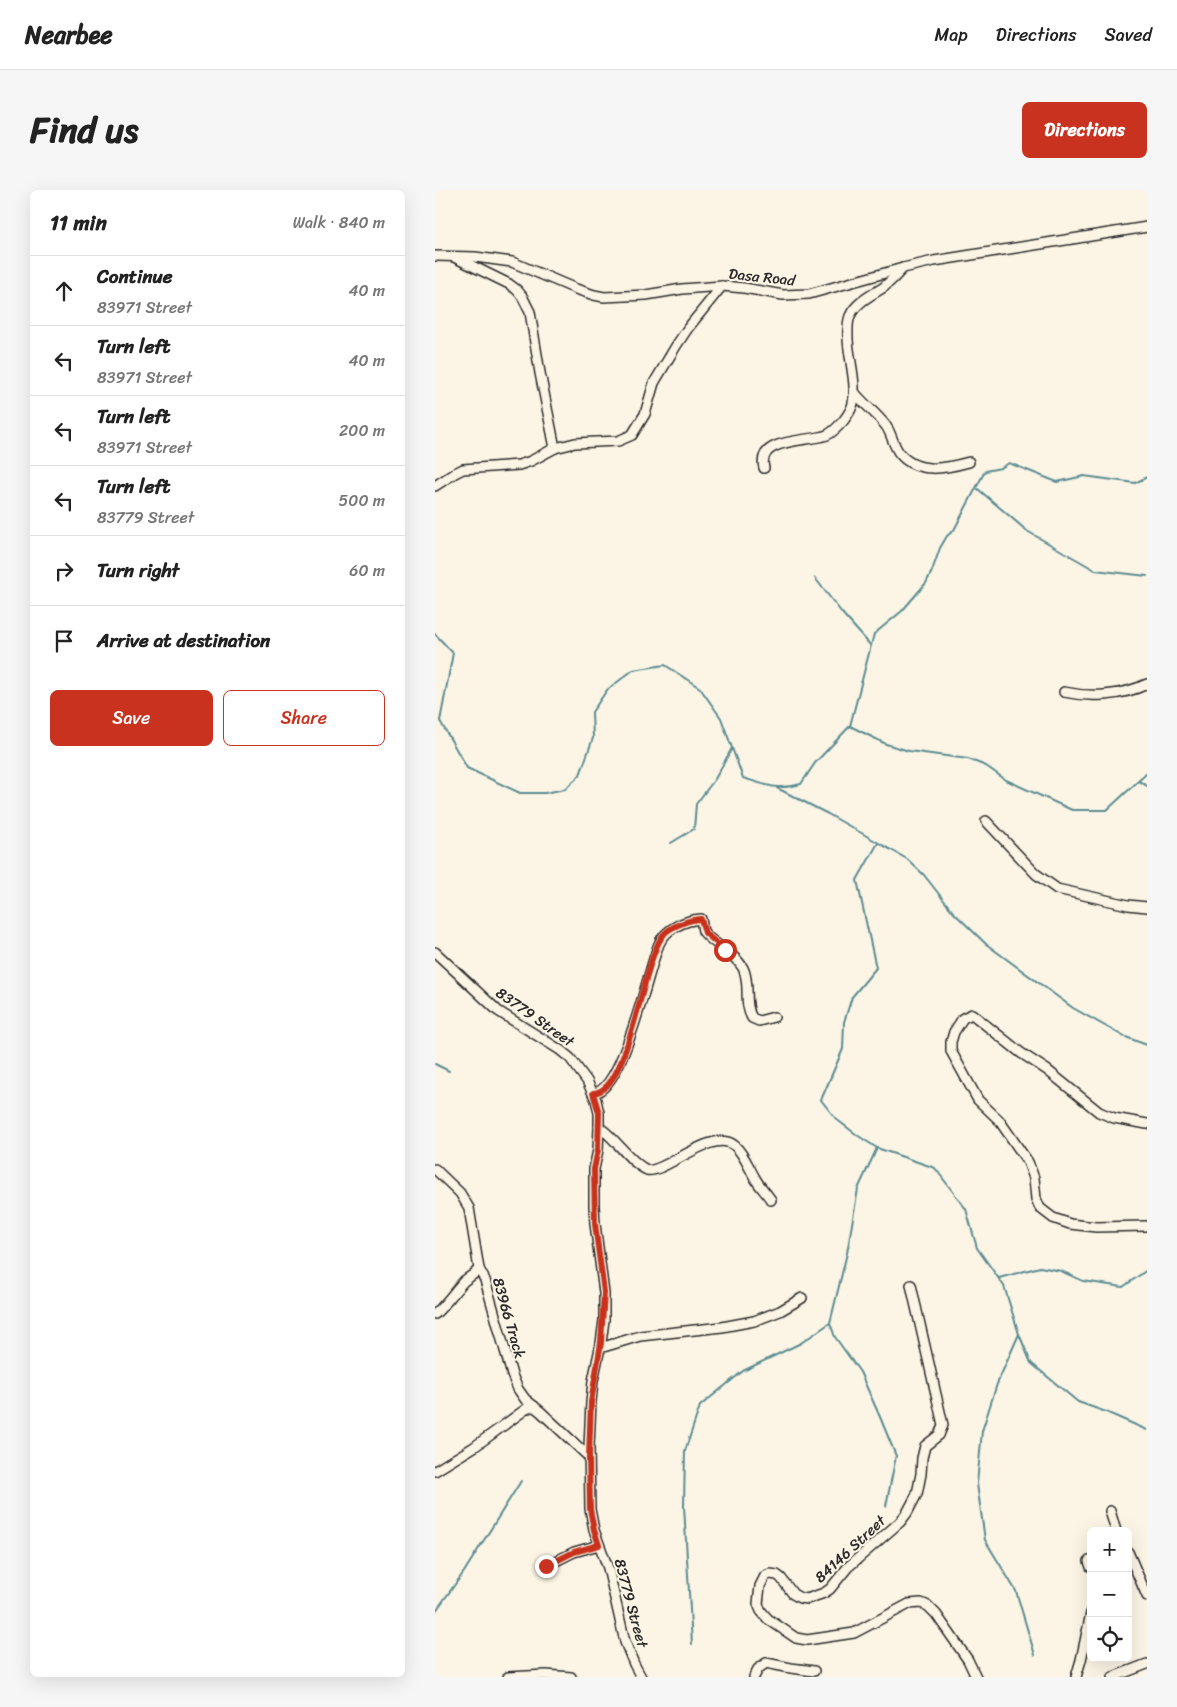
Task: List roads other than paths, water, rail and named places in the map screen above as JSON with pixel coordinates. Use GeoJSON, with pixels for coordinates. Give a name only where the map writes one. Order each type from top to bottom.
{"type":"FeatureCollection","features":[{"type":"Feature","properties":{"kind":"street","name":"Dasa Road"},"geometry":{"type":"LineString","coordinates":[[435,256],[475,257],[512,262],[576,289],[604,297],[646,294],[682,288],[721,286],[783,295],[809,294],[903,268],[1052,241],[1147,227]]}},
{"type":"Feature","properties":{"kind":"street"},"geometry":{"type":"LineString","coordinates":[[454,256],[509,284],[517,290],[527,303],[555,448]]}},
{"type":"Feature","properties":{"kind":"street"},"geometry":{"type":"LineString","coordinates":[[764,468],[763,461],[765,455],[775,446],[825,435],[835,430],[844,420],[853,405],[848,332],[850,316],[858,304],[894,279],[903,268]]}},
{"type":"Feature","properties":{"kind":"street"},"geometry":{"type":"LineString","coordinates":[[435,486],[463,469],[519,465],[531,461],[555,448],[575,443],[617,441],[632,436],[645,414],[654,383],[688,328],[721,286]]}},
{"type":"Feature","properties":{"kind":"street"},"geometry":{"type":"LineString","coordinates":[[853,392],[887,426],[900,454],[914,464],[941,469],[969,462]]}},
{"type":"Feature","properties":{"kind":"street"},"geometry":{"type":"LineString","coordinates":[[1064,692],[1099,695],[1128,691],[1147,684]]}},
{"type":"Feature","properties":{"kind":"street"},"geometry":{"type":"LineString","coordinates":[[986,821],[1036,874],[1057,889],[1128,905],[1147,907]]}},
{"type":"Feature","properties":{"kind":"street"},"geometry":{"type":"LineString","coordinates":[[593,1093],[600,1092],[617,1071],[630,1038],[659,944],[664,934],[674,928],[701,919],[705,933],[730,953],[743,969],[752,1018],[759,1021],[774,1017]]}},
{"type":"Feature","properties":{"kind":"street","name":"83779 Street"},"geometry":{"type":"LineString","coordinates":[[435,952],[498,1011],[570,1058],[593,1093],[599,1113],[598,1150],[594,1169],[594,1205],[604,1292],[600,1348],[591,1402],[590,1509],[594,1530],[608,1568],[625,1642],[641,1677]]}},
{"type":"Feature","properties":{"kind":"street"},"geometry":{"type":"LineString","coordinates":[[1147,1124],[1114,1118],[1099,1112],[1060,1080],[1021,1053],[972,1014],[963,1018],[954,1032],[951,1048],[955,1060],[978,1100],[999,1120],[1028,1162],[1033,1178],[1036,1199],[1040,1208],[1053,1218],[1077,1225],[1147,1226]]}},
{"type":"Feature","properties":{"kind":"street"},"geometry":{"type":"LineString","coordinates":[[599,1127],[606,1131],[633,1159],[647,1170],[658,1169],[704,1146],[726,1141],[731,1142],[738,1149],[756,1180],[771,1200]]}},
{"type":"Feature","properties":{"kind":"street","name":"83966 Track"},"geometry":{"type":"LineString","coordinates":[[435,1169],[461,1193],[469,1208],[479,1269],[485,1280],[512,1375],[518,1389],[525,1399],[589,1457]]}},
{"type":"Feature","properties":{"kind":"street"},"geometry":{"type":"LineString","coordinates":[[435,1314],[452,1298],[464,1281],[474,1275],[479,1269]]}},
{"type":"Feature","properties":{"kind":"street","name":"84146 Street"},"geometry":{"type":"LineString","coordinates":[[911,1285],[943,1425],[939,1435],[928,1442],[924,1449],[917,1494],[900,1522],[848,1567],[824,1594],[807,1599],[800,1598],[793,1594],[781,1578],[770,1574],[765,1576],[760,1586],[758,1604],[768,1619],[796,1638],[807,1640],[854,1633],[909,1604],[921,1603],[936,1614],[968,1660],[976,1677]]}},
{"type":"Feature","properties":{"kind":"street"},"geometry":{"type":"LineString","coordinates":[[600,1348],[640,1336],[722,1327],[754,1320],[780,1311],[801,1298]]}},
{"type":"Feature","properties":{"kind":"street"},"geometry":{"type":"LineString","coordinates":[[435,1471],[474,1447],[526,1409],[534,1406]]}},
{"type":"Feature","properties":{"kind":"street"},"geometry":{"type":"LineString","coordinates":[[1110,1511],[1115,1527]]}},
{"type":"Feature","properties":{"kind":"street"},"geometry":{"type":"LineString","coordinates":[[546,1566],[574,1552],[599,1545]]}},
{"type":"Feature","properties":{"kind":"street"},"geometry":{"type":"LineString","coordinates":[[1132,1561],[1147,1596]]}},
{"type":"Feature","properties":{"kind":"street"},"geometry":{"type":"LineString","coordinates":[[1076,1677],[1090,1617]]}},
{"type":"Feature","properties":{"kind":"street"},"geometry":{"type":"LineString","coordinates":[[754,1677],[758,1669],[766,1663],[814,1671]]}},
{"type":"Feature","properties":{"kind":"street"},"geometry":{"type":"LineString","coordinates":[[1113,1677],[1147,1664]]}},
{"type":"Feature","properties":{"kind":"street"},"geometry":{"type":"LineString","coordinates":[[508,1677],[546,1675],[571,1677]]}},
{"type":"Feature","properties":{"kind":"waterway"},"geometry":{"type":"LineString","coordinates":[[435,634],[453,653],[440,721],[467,768],[520,793],[545,793],[565,789],[580,775],[593,738],[592,712],[607,690],[633,670],[665,665],[700,688],[721,718],[743,778],[765,785],[778,787],[793,786],[801,784],[815,763],[850,726],[874,634],[902,611],[926,583],[940,548],[947,536],[954,530],[985,471],[1001,468],[1009,463],[1057,482],[1084,476],[1135,483],[1147,477]]}},
{"type":"Feature","properties":{"kind":"waterway"},"geometry":{"type":"LineString","coordinates":[[978,489],[1027,531],[1095,570],[1147,576]]}},
{"type":"Feature","properties":{"kind":"waterway"},"geometry":{"type":"LineString","coordinates":[[815,578],[871,646]]}},
{"type":"Feature","properties":{"kind":"waterway"},"geometry":{"type":"LineString","coordinates":[[850,726],[886,744],[909,751],[968,759],[986,766],[1006,780],[1072,810],[1107,810],[1147,773]]}},
{"type":"Feature","properties":{"kind":"waterway"},"geometry":{"type":"LineString","coordinates":[[671,843],[694,829],[696,804],[715,779],[732,748]]}},
{"type":"Feature","properties":{"kind":"waterway"},"geometry":{"type":"LineString","coordinates":[[1139,781],[1147,786]]}},
{"type":"Feature","properties":{"kind":"waterway"},"geometry":{"type":"LineString","coordinates":[[777,788],[828,814],[907,859],[924,875],[953,912],[986,944],[1073,1008],[1123,1036],[1147,1045]]}},
{"type":"Feature","properties":{"kind":"waterway"},"geometry":{"type":"LineString","coordinates":[[878,843],[857,880],[876,968],[852,997],[844,1022],[843,1049],[821,1100],[836,1119],[877,1148],[935,1168],[966,1209],[977,1248],[1004,1286],[1019,1334],[1031,1363],[1078,1402],[1147,1430]]}},
{"type":"Feature","properties":{"kind":"waterway"},"geometry":{"type":"LineString","coordinates":[[435,1064],[449,1071]]}},
{"type":"Feature","properties":{"kind":"waterway"},"geometry":{"type":"LineString","coordinates":[[692,1644],[684,1506],[685,1451],[700,1406],[743,1371],[801,1343],[830,1323],[847,1253],[858,1189],[877,1148]]}},
{"type":"Feature","properties":{"kind":"waterway"},"geometry":{"type":"LineString","coordinates":[[999,1278],[1040,1267],[1061,1271],[1083,1281],[1123,1287],[1147,1270]]}},
{"type":"Feature","properties":{"kind":"waterway"},"geometry":{"type":"LineString","coordinates":[[830,1323],[835,1337],[860,1372],[896,1456],[886,1506]]}},
{"type":"Feature","properties":{"kind":"waterway"},"geometry":{"type":"LineString","coordinates":[[1019,1334],[997,1384],[982,1431],[977,1484],[985,1540],[1016,1591],[1035,1655]]}},
{"type":"Feature","properties":{"kind":"waterway"},"geometry":{"type":"LineString","coordinates":[[435,1612],[464,1572],[521,1481]]}}]}
